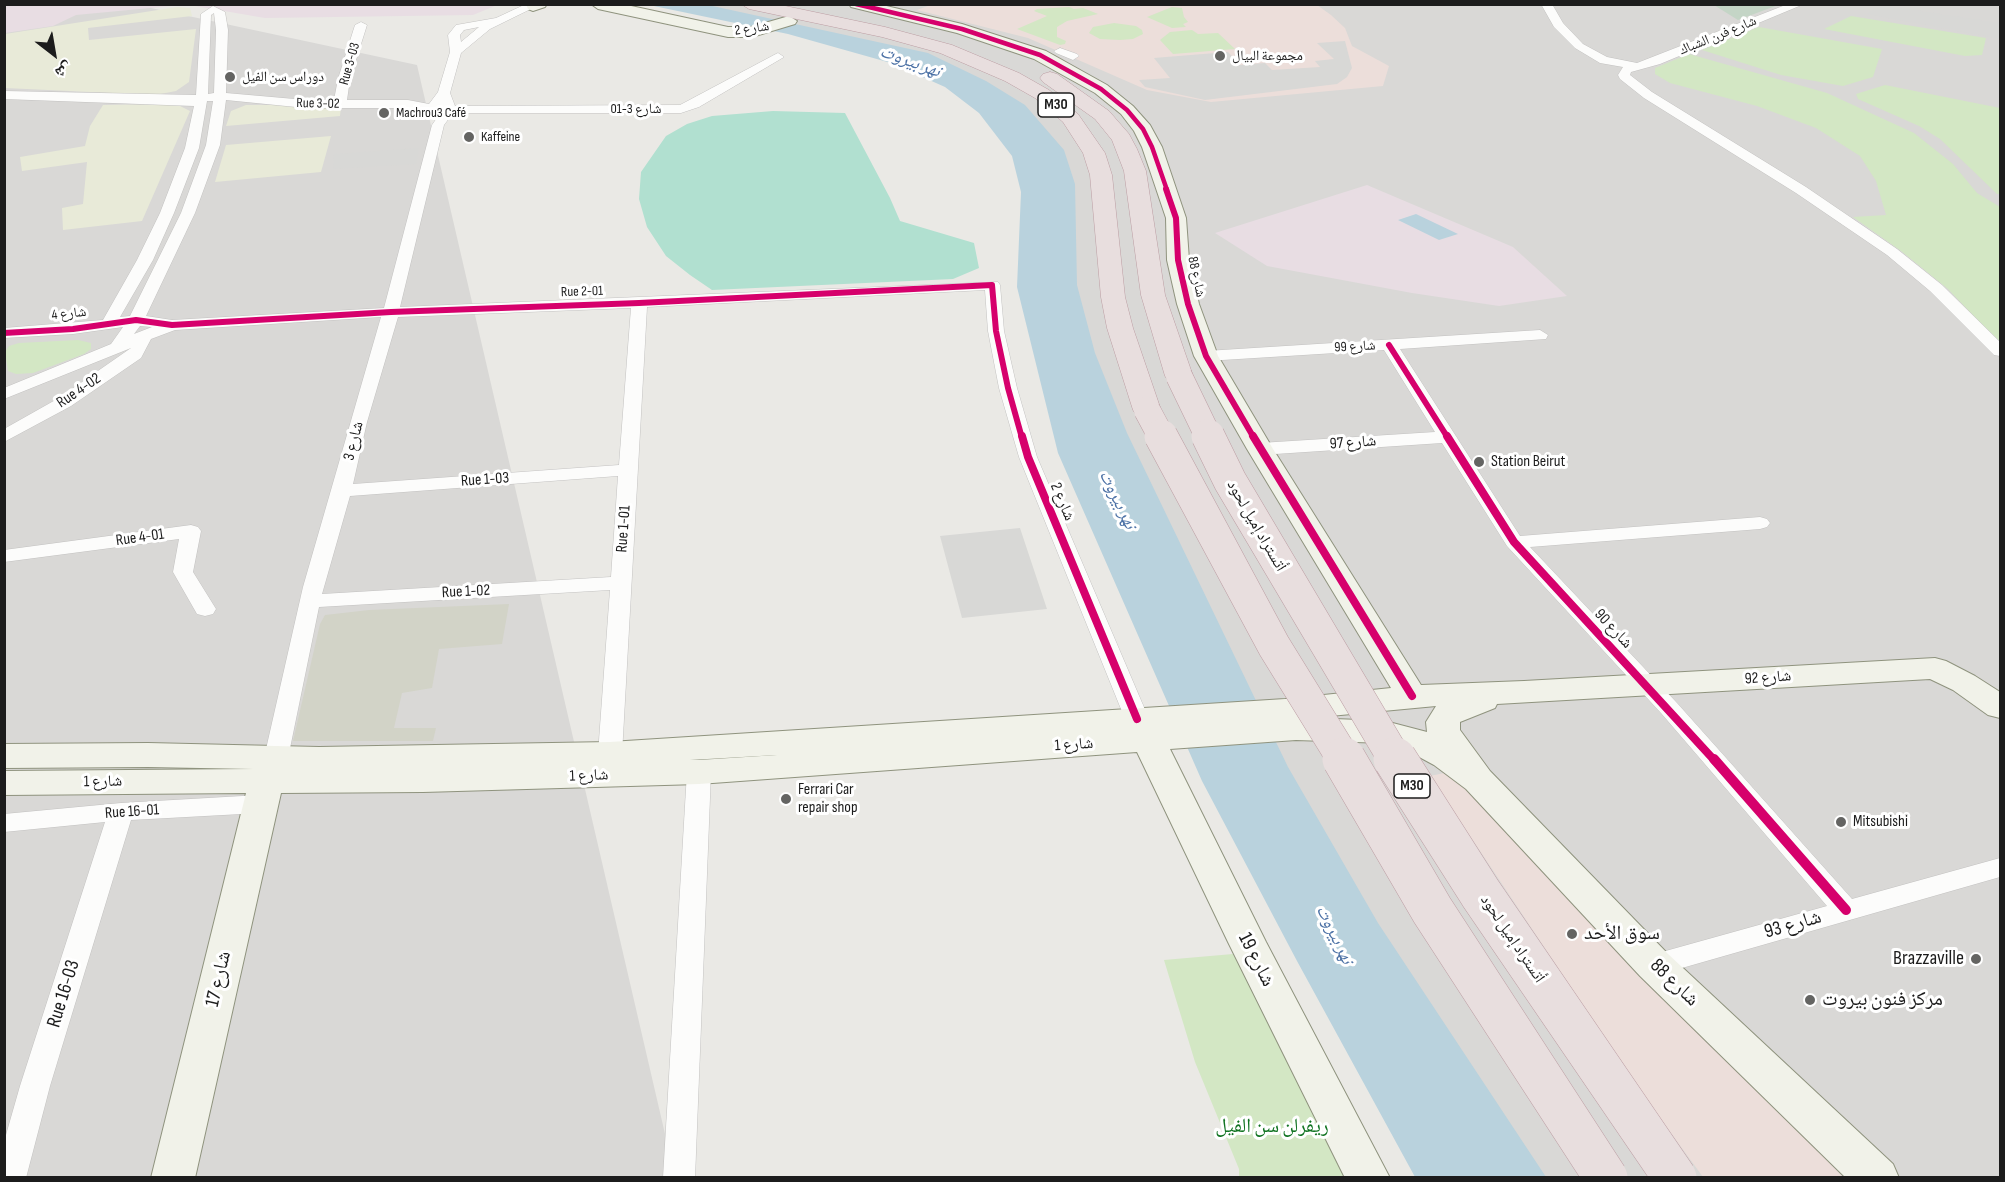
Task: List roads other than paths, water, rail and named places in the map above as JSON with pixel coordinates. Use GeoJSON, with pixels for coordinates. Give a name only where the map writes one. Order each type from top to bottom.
{"type":"FeatureCollection","features":[{"type":"Feature","properties":{"kind":"highway","name":"أتستراد إميل لحود"},"geometry":{"type":"LineString","coordinates":[[749,4],[929,44],[996,69],[1042,94],[1071,118],[1080,130],[1094,153],[1101,175],[1113,297],[1120,328],[1147,410],[1274,646],[1432,910],[1606,1178]]}},
{"type":"Feature","properties":{"kind":"highway","name":"أتستراد إميل لحود"},"geometry":{"type":"LineString","coordinates":[[791,13],[930,32],[1000,54],[1055,80],[1102,115],[1122,138],[1135,171],[1154,295],[1192,366],[1236,491],[1391,753],[1481,894],[1676,1178]]}},
{"type":"Feature","properties":{"kind":"street","name":"شارع 2"},"geometry":{"type":"LineString","coordinates":[[598,4],[728,32],[759,30],[791,13]]}},
{"type":"Feature","properties":{"kind":"street","name":"شارع 2"},"geometry":{"type":"LineString","coordinates":[[618,4],[679,21]]}},
{"type":"Feature","properties":{"kind":"street","name":"شارع 88"},"geometry":{"type":"LineString","coordinates":[[856,4],[962,29],[1025,49],[1092,83],[1127,110],[1143,129],[1167,187],[1176,218],[1178,260],[1188,304],[1192,366],[1260,449],[1412,696]]}},
{"type":"Feature","properties":{"kind":"street"},"geometry":{"type":"LineString","coordinates":[[1546,4],[1558,25],[1579,46],[1604,60],[1636,66]]}},
{"type":"Feature","properties":{"kind":"street","name":"شارع فرن الشباك"},"geometry":{"type":"LineString","coordinates":[[1636,66],[1656,61],[1798,4]]}},
{"type":"Feature","properties":{"kind":"street"},"geometry":{"type":"LineString","coordinates":[[456,52],[476,35],[498,21],[536,5]]}},
{"type":"Feature","properties":{"kind":"street","name":"شارع 4"},"geometry":{"type":"LineString","coordinates":[[109,323],[145,260],[192,148],[202,100],[206,14],[213,9],[220,12],[222,30],[219,99],[213,145],[198,189],[166,259],[136,320],[117,348]]}},
{"type":"Feature","properties":{"kind":"street"},"geometry":{"type":"LineString","coordinates":[[434,106],[434,120],[438,125],[447,103],[456,52],[454,34],[460,27],[469,24],[498,21]]}},
{"type":"Feature","properties":{"kind":"street","name":"Rue 3-03"},"geometry":{"type":"LineString","coordinates":[[340,104],[344,79],[361,25]]}},
{"type":"Feature","properties":{"kind":"street"},"geometry":{"type":"LineString","coordinates":[[454,34],[476,35]]}},
{"type":"Feature","properties":{"kind":"street"},"geometry":{"type":"LineString","coordinates":[[1060,51],[1073,56]]}},
{"type":"Feature","properties":{"kind":"street","name":"شارع 3-01"},"geometry":{"type":"LineString","coordinates":[[434,106],[447,103],[480,109],[687,108],[778,57]]}},
{"type":"Feature","properties":{"kind":"street"},"geometry":{"type":"LineString","coordinates":[[1636,66],[1626,70],[1624,75],[1632,85],[1801,190],[1892,252],[1936,288],[2001,351]]}},
{"type":"Feature","properties":{"kind":"street","name":"Rue 3-02"},"geometry":{"type":"LineString","coordinates":[[4,95],[434,106]]}},
{"type":"Feature","properties":{"kind":"street","name":"شارع 3"},"geometry":{"type":"LineString","coordinates":[[268,781],[310,601],[342,490],[358,422],[391,312],[438,125]]}},
{"type":"Feature","properties":{"kind":"street"},"geometry":{"type":"LineString","coordinates":[[192,148],[213,145]]}},
{"type":"Feature","properties":{"kind":"street"},"geometry":{"type":"LineString","coordinates":[[176,190],[198,189]]}},
{"type":"Feature","properties":{"kind":"street"},"geometry":{"type":"LineString","coordinates":[[145,260],[166,259]]}},
{"type":"Feature","properties":{"kind":"street","name":"شارع 2"},"geometry":{"type":"LineString","coordinates":[[992,285],[996,331],[1008,388],[1028,458],[1154,729]]}},
{"type":"Feature","properties":{"kind":"street","name":"Rue 2-01"},"geometry":{"type":"LineString","coordinates":[[172,325],[391,312],[639,303],[992,285]]}},
{"type":"Feature","properties":{"kind":"street","name":"Rue 1-01"},"geometry":{"type":"LineString","coordinates":[[610,754],[639,303]]}},
{"type":"Feature","properties":{"kind":"street"},"geometry":{"type":"LineString","coordinates":[[136,320],[172,325]]}},
{"type":"Feature","properties":{"kind":"street","name":"شارع 4"},"geometry":{"type":"LineString","coordinates":[[4,333],[73,329],[136,320]]}},
{"type":"Feature","properties":{"kind":"street"},"geometry":{"type":"LineString","coordinates":[[4,394],[172,325]]}},
{"type":"Feature","properties":{"kind":"street"},"geometry":{"type":"LineString","coordinates":[[73,329],[96,335],[102,345],[96,355]]}},
{"type":"Feature","properties":{"kind":"street","name":"شارع 99"},"geometry":{"type":"LineString","coordinates":[[1192,366],[1389,345],[1540,336]]}},
{"type":"Feature","properties":{"kind":"street","name":"Rue 4-02"},"geometry":{"type":"LineString","coordinates":[[4,437],[65,402],[135,354],[147,337]]}},
{"type":"Feature","properties":{"kind":"street","name":"شارع 90"},"geometry":{"type":"LineString","coordinates":[[1389,345],[1514,542],[1648,686],[1846,910]]}},
{"type":"Feature","properties":{"kind":"street","name":"شارع 97"},"geometry":{"type":"LineString","coordinates":[[1260,449],[1447,437]]}},
{"type":"Feature","properties":{"kind":"street","name":"Rue 1-03"},"geometry":{"type":"LineString","coordinates":[[342,490],[628,470]]}},
{"type":"Feature","properties":{"kind":"street"},"geometry":{"type":"LineString","coordinates":[[1514,542],[1760,523]]}},
{"type":"Feature","properties":{"kind":"street","name":"Rue 4-01"},"geometry":{"type":"LineString","coordinates":[[4,556],[191,531],[183,572],[205,609]]}},
{"type":"Feature","properties":{"kind":"street","name":"Rue 1-02"},"geometry":{"type":"LineString","coordinates":[[310,601],[621,583]]}},
{"type":"Feature","properties":{"kind":"street","name":"شارع 92"},"geometry":{"type":"LineString","coordinates":[[1524,692],[1935,668],[1964,683],[2001,707]]}},
{"type":"Feature","properties":{"kind":"street"},"geometry":{"type":"LineString","coordinates":[[1154,729],[1291,719],[1412,696],[1524,692]]}},
{"type":"Feature","properties":{"kind":"street"},"geometry":{"type":"LineString","coordinates":[[1478,780],[1443,732],[1443,722],[1448,713],[1461,706],[1524,692]]}},
{"type":"Feature","properties":{"kind":"street"},"geometry":{"type":"LineString","coordinates":[[1291,719],[1409,737],[1446,757],[1478,780]]}},
{"type":"Feature","properties":{"kind":"street","name":"شارع 1"},"geometry":{"type":"LineString","coordinates":[[4,756],[148,755],[268,781],[610,754],[1154,729]]}},
{"type":"Feature","properties":{"kind":"street","name":"شارع 1"},"geometry":{"type":"LineString","coordinates":[[4,783],[575,777],[699,772],[1154,729]]}},
{"type":"Feature","properties":{"kind":"street","name":"شارع 19"},"geometry":{"type":"LineString","coordinates":[[1154,729],[1246,942],[1368,1178]]}},
{"type":"Feature","properties":{"kind":"street"},"geometry":{"type":"LineString","coordinates":[[680,1178],[699,772]]}},
{"type":"Feature","properties":{"kind":"street","name":"شارع 88"},"geometry":{"type":"LineString","coordinates":[[1478,780],[1654,965],[1877,1178]]}},
{"type":"Feature","properties":{"kind":"street","name":"Rue 16-01"},"geometry":{"type":"LineString","coordinates":[[4,823],[121,812],[268,781]]}},
{"type":"Feature","properties":{"kind":"street","name":"شارع 17"},"geometry":{"type":"LineString","coordinates":[[173,1178],[268,781]]}},
{"type":"Feature","properties":{"kind":"street","name":"Rue 16-03"},"geometry":{"type":"LineString","coordinates":[[10,1178],[35,1086],[121,812]]}},
{"type":"Feature","properties":{"kind":"street","name":"شارع 93"},"geometry":{"type":"LineString","coordinates":[[1654,965],[2001,868]]}},
{"type":"Feature","properties":{"kind":"water","name":"نهر بيروت"},"geometry":{"type":"Polygon","coordinates":[[[649,5],[708,5],[928,53],[986,81],[1025,105],[1064,150],[1075,184],[1077,285],[1095,353],[1127,433],[1288,767],[1378,923],[1546,1177],[1415,1177],[1202,781],[1058,453],[1017,287],[1021,192],[1012,156],[979,113],[945,87],[891,63],[788,34],[649,5]]]}},
{"type":"Feature","properties":{"kind":"water"},"geometry":{"type":"Polygon","coordinates":[[[1416,214],[1458,234],[1439,240],[1398,220],[1416,214]]]}},
{"type":"Feature","properties":{"kind":"place","name":"مجموعة البيال"},"geometry":{"type":"Point","coordinates":[1220,56]}},
{"type":"Feature","properties":{"kind":"place","name":"دوراس سن الفيل"},"geometry":{"type":"Point","coordinates":[230,77]}},
{"type":"Feature","properties":{"kind":"place","name":"Machrou3 Café"},"geometry":{"type":"Point","coordinates":[384,113]}},
{"type":"Feature","properties":{"kind":"place","name":"Kaffeine"},"geometry":{"type":"Point","coordinates":[469,137]}},
{"type":"Feature","properties":{"kind":"place","name":"Station Beirut"},"geometry":{"type":"Point","coordinates":[1479,462]}},
{"type":"Feature","properties":{"kind":"place","name":"Ferrari Car repair shop"},"geometry":{"type":"Point","coordinates":[786,799]}},
{"type":"Feature","properties":{"kind":"place","name":"Mitsubishi"},"geometry":{"type":"Point","coordinates":[1841,822]}},
{"type":"Feature","properties":{"kind":"place","name":"سوق الأحد"},"geometry":{"type":"Point","coordinates":[1572,934]}},
{"type":"Feature","properties":{"kind":"place","name":"Brazzaville"},"geometry":{"type":"Point","coordinates":[1976,959]}},
{"type":"Feature","properties":{"kind":"place","name":"مركز فنون بيروت"},"geometry":{"type":"Point","coordinates":[1810,1000]}},
{"type":"Feature","properties":{"kind":"park label","name":"ريفرلن سن الفيل"},"geometry":{"type":"Point","coordinates":[1272,1127]}}]}
